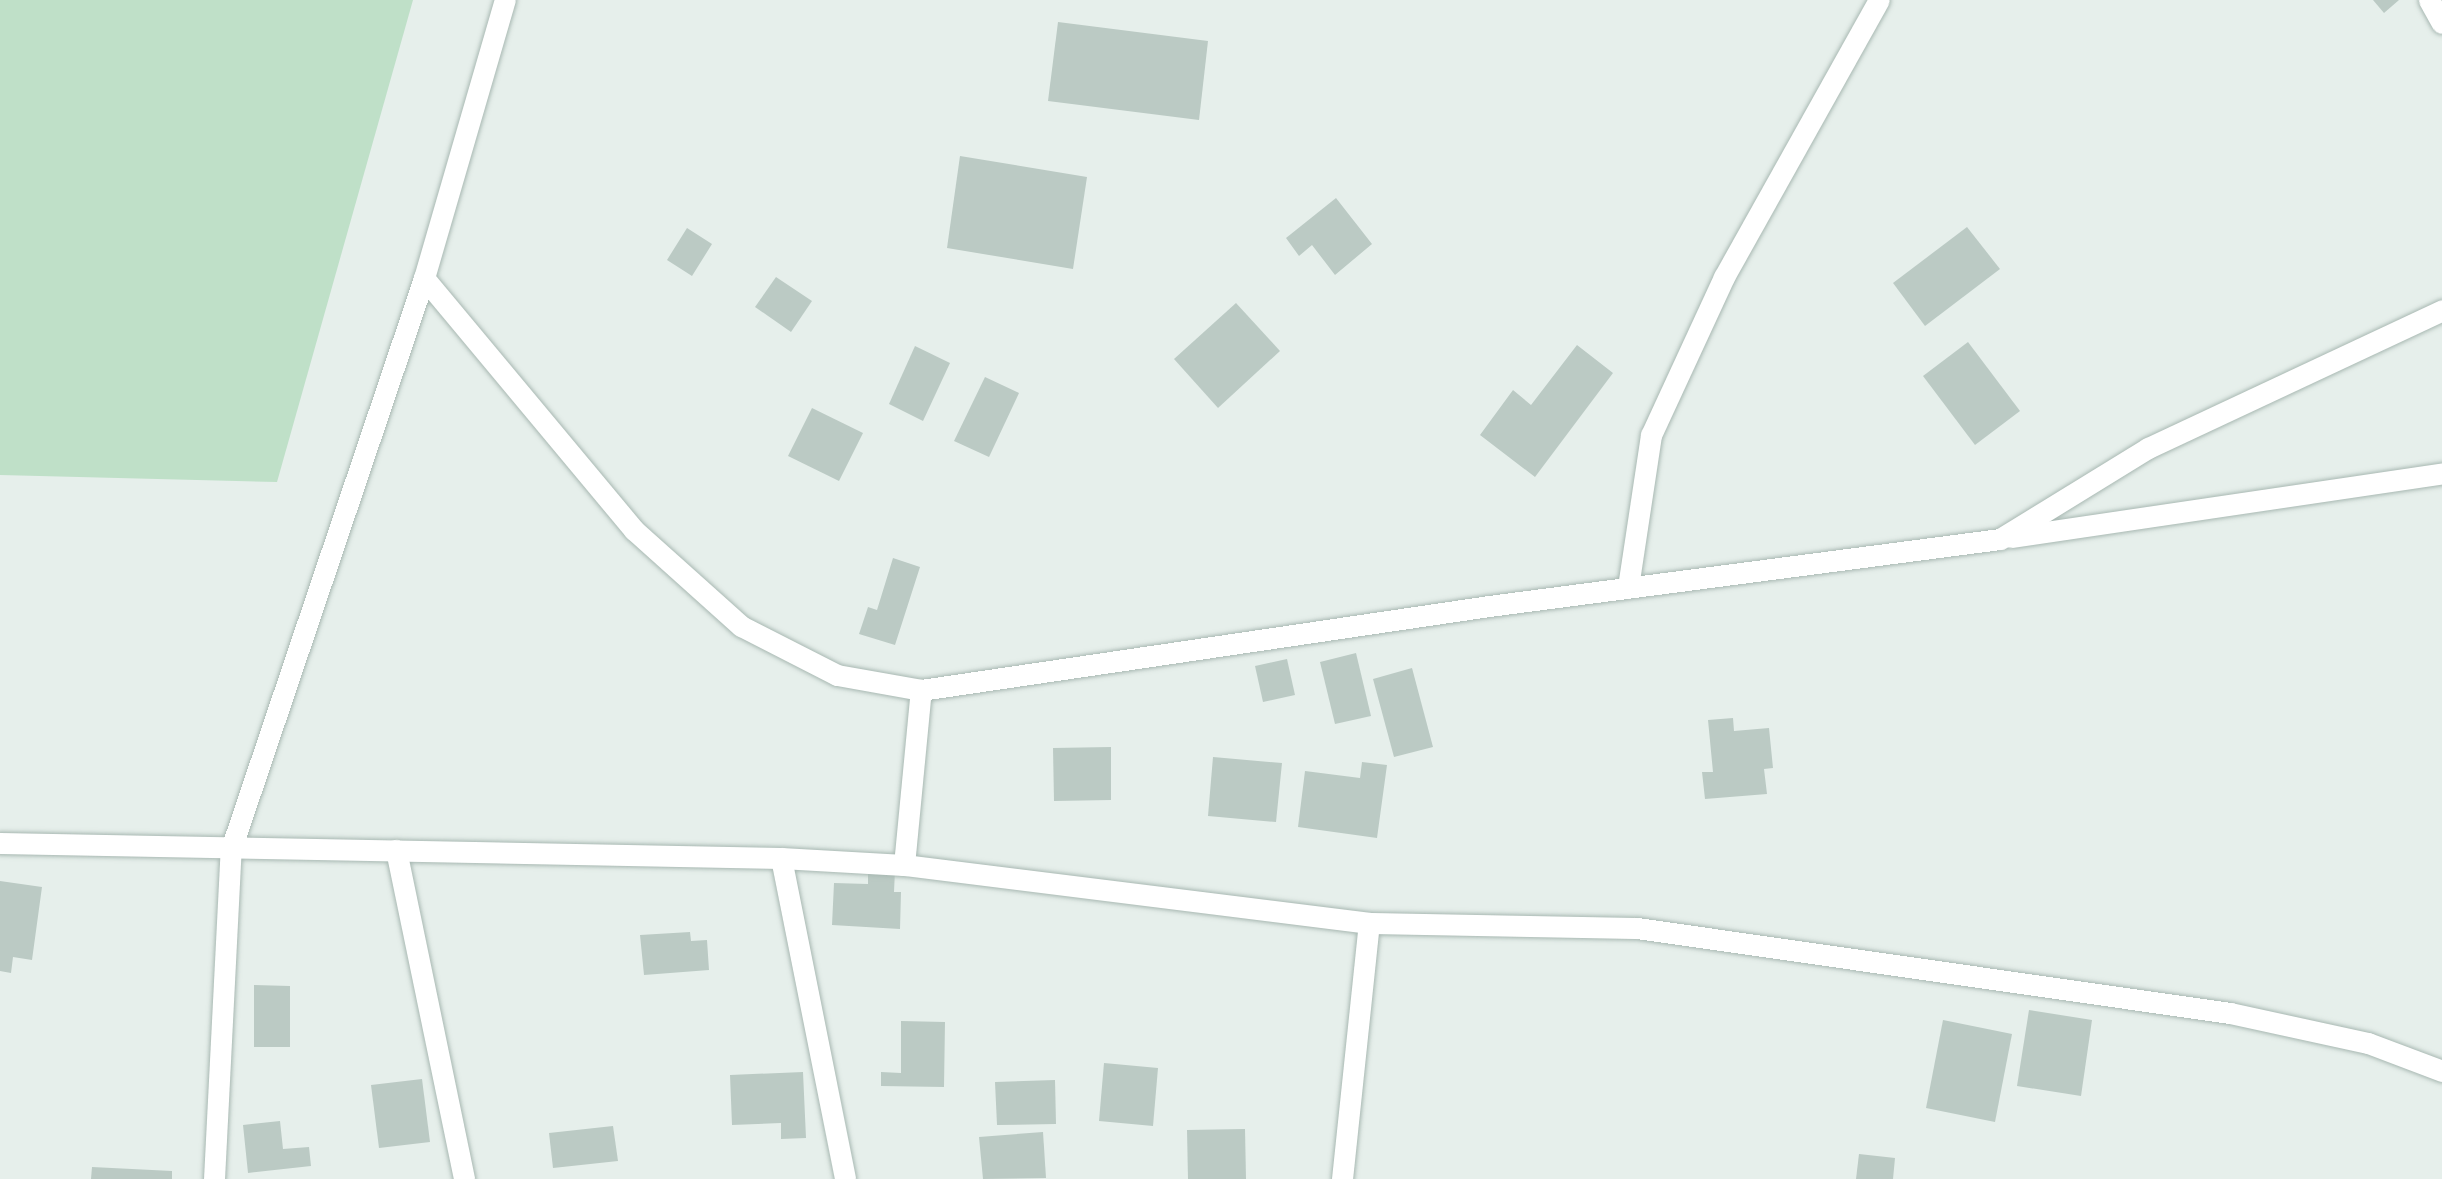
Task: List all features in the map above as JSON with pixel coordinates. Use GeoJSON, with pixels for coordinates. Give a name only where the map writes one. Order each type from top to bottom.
{"type":"FeatureCollection","features":[{"type":"Feature","properties":{"kind":"street"},"geometry":{"type":"LineString","coordinates":[[214,1179],[231,849],[424,278],[505,0]]}},
{"type":"Feature","properties":{"kind":"street"},"geometry":{"type":"LineString","coordinates":[[1628,587],[1634,517],[1651,435],[1724,277],[1880,0]]}},
{"type":"Feature","properties":{"kind":"street"},"geometry":{"type":"LineString","coordinates":[[2429,0],[2442,23]]}},
{"type":"Feature","properties":{"kind":"street"},"geometry":{"type":"LineString","coordinates":[[424,278],[634,530],[741,626],[837,675],[921,690],[1628,587],[2000,539],[2442,473]]}},
{"type":"Feature","properties":{"kind":"street"},"geometry":{"type":"LineString","coordinates":[[2000,539],[2148,448],[2442,310]]}},
{"type":"Feature","properties":{"kind":"street"},"geometry":{"type":"LineString","coordinates":[[904,865],[921,690]]}},
{"type":"Feature","properties":{"kind":"street"},"geometry":{"type":"LineString","coordinates":[[0,843],[781,858],[904,865],[1368,923],[1637,928],[2230,1013],[2368,1043],[2442,1071]]}},
{"type":"Feature","properties":{"kind":"street"},"geometry":{"type":"LineString","coordinates":[[396,850],[464,1179]]}},
{"type":"Feature","properties":{"kind":"street"},"geometry":{"type":"LineString","coordinates":[[781,858],[845,1179]]}},
{"type":"Feature","properties":{"kind":"street"},"geometry":{"type":"LineString","coordinates":[[1342,1179],[1368,923]]}},
{"type":"Feature","properties":{"kind":"green space"},"geometry":{"type":"Polygon","coordinates":[[[0,0],[413,0],[277,482],[0,475],[0,0]]]}},
{"type":"Feature","properties":{"kind":"building"},"geometry":{"type":"Polygon","coordinates":[[[2373,0],[2399,0],[2384,13],[2373,0]]]}},
{"type":"Feature","properties":{"kind":"building"},"geometry":{"type":"Polygon","coordinates":[[[1058,22],[1208,41],[1199,120],[1048,101],[1058,22]]]}},
{"type":"Feature","properties":{"kind":"building"},"geometry":{"type":"Polygon","coordinates":[[[960,156],[1087,177],[1073,269],[947,248],[960,156]]]}},
{"type":"Feature","properties":{"kind":"building"},"geometry":{"type":"Polygon","coordinates":[[[1336,198],[1372,244],[1335,275],[1312,245],[1299,256],[1286,238],[1336,198]]]}},
{"type":"Feature","properties":{"kind":"building"},"geometry":{"type":"Polygon","coordinates":[[[1967,227],[2000,269],[1925,326],[1893,283],[1967,227]]]}},
{"type":"Feature","properties":{"kind":"building"},"geometry":{"type":"Polygon","coordinates":[[[687,228],[712,244],[692,276],[667,260],[687,228]]]}},
{"type":"Feature","properties":{"kind":"building"},"geometry":{"type":"Polygon","coordinates":[[[776,277],[812,301],[791,332],[755,307],[776,277]]]}},
{"type":"Feature","properties":{"kind":"building"},"geometry":{"type":"Polygon","coordinates":[[[1236,303],[1280,351],[1218,408],[1174,359],[1236,303]]]}},
{"type":"Feature","properties":{"kind":"building"},"geometry":{"type":"Polygon","coordinates":[[[1968,342],[2020,411],[1975,445],[1923,376],[1968,342]]]}},
{"type":"Feature","properties":{"kind":"building"},"geometry":{"type":"Polygon","coordinates":[[[1577,345],[1613,373],[1535,477],[1480,435],[1513,390],[1531,405],[1577,345]]]}},
{"type":"Feature","properties":{"kind":"building"},"geometry":{"type":"Polygon","coordinates":[[[915,346],[950,363],[923,421],[889,404],[915,346]]]}},
{"type":"Feature","properties":{"kind":"building"},"geometry":{"type":"Polygon","coordinates":[[[985,377],[1019,393],[989,457],[954,441],[985,377]]]}},
{"type":"Feature","properties":{"kind":"building"},"geometry":{"type":"Polygon","coordinates":[[[812,408],[863,433],[839,481],[788,456],[812,408]]]}},
{"type":"Feature","properties":{"kind":"building"},"geometry":{"type":"Polygon","coordinates":[[[893,558],[920,567],[895,645],[859,634],[868,607],[877,610],[893,558]]]}},
{"type":"Feature","properties":{"kind":"building"},"geometry":{"type":"Polygon","coordinates":[[[1356,653],[1371,716],[1335,724],[1320,662],[1356,653]]]}},
{"type":"Feature","properties":{"kind":"building"},"geometry":{"type":"Polygon","coordinates":[[[1287,659],[1295,695],[1263,702],[1255,666],[1287,659]]]}},
{"type":"Feature","properties":{"kind":"building"},"geometry":{"type":"Polygon","coordinates":[[[1412,668],[1433,747],[1394,757],[1373,679],[1412,668]]]}},
{"type":"Feature","properties":{"kind":"building"},"geometry":{"type":"Polygon","coordinates":[[[1733,718],[1734,731],[1769,728],[1773,768],[1764,769],[1767,794],[1705,799],[1702,772],[1713,772],[1708,720],[1733,718]]]}},
{"type":"Feature","properties":{"kind":"building"},"geometry":{"type":"Polygon","coordinates":[[[1111,747],[1111,800],[1054,801],[1053,748],[1111,747]]]}},
{"type":"Feature","properties":{"kind":"building"},"geometry":{"type":"Polygon","coordinates":[[[1213,757],[1282,763],[1276,822],[1208,816],[1213,757]]]}},
{"type":"Feature","properties":{"kind":"building"},"geometry":{"type":"Polygon","coordinates":[[[1362,762],[1387,765],[1377,838],[1298,827],[1305,771],[1360,778],[1362,762]]]}},
{"type":"Feature","properties":{"kind":"building"},"geometry":{"type":"Polygon","coordinates":[[[868,868],[895,870],[894,892],[901,892],[900,929],[832,925],[834,883],[868,884],[868,868]]]}},
{"type":"Feature","properties":{"kind":"building"},"geometry":{"type":"Polygon","coordinates":[[[0,881],[42,887],[32,960],[13,957],[11,973],[0,971],[0,881]]]}},
{"type":"Feature","properties":{"kind":"building"},"geometry":{"type":"Polygon","coordinates":[[[690,932],[691,941],[707,940],[709,970],[644,975],[640,935],[690,932]]]}},
{"type":"Feature","properties":{"kind":"building"},"geometry":{"type":"Polygon","coordinates":[[[254,985],[290,986],[290,1047],[254,1047],[254,985]]]}},
{"type":"Feature","properties":{"kind":"building"},"geometry":{"type":"Polygon","coordinates":[[[2029,1010],[2092,1020],[2081,1096],[2017,1086],[2029,1010]]]}},
{"type":"Feature","properties":{"kind":"building"},"geometry":{"type":"Polygon","coordinates":[[[1943,1020],[2012,1034],[1995,1122],[1926,1108],[1943,1020]]]}},
{"type":"Feature","properties":{"kind":"building"},"geometry":{"type":"Polygon","coordinates":[[[901,1021],[945,1022],[944,1087],[881,1086],[881,1072],[901,1073],[901,1021]]]}},
{"type":"Feature","properties":{"kind":"building"},"geometry":{"type":"Polygon","coordinates":[[[1104,1063],[1158,1068],[1153,1126],[1099,1121],[1104,1063]]]}},
{"type":"Feature","properties":{"kind":"building"},"geometry":{"type":"Polygon","coordinates":[[[803,1072],[806,1138],[781,1139],[781,1123],[732,1125],[730,1075],[803,1072]]]}},
{"type":"Feature","properties":{"kind":"building"},"geometry":{"type":"Polygon","coordinates":[[[422,1079],[430,1142],[379,1148],[371,1085],[422,1079]]]}},
{"type":"Feature","properties":{"kind":"building"},"geometry":{"type":"Polygon","coordinates":[[[1055,1080],[1056,1124],[997,1125],[995,1082],[1055,1080]]]}},
{"type":"Feature","properties":{"kind":"building"},"geometry":{"type":"Polygon","coordinates":[[[280,1121],[283,1149],[309,1147],[311,1166],[248,1173],[243,1125],[280,1121]]]}},
{"type":"Feature","properties":{"kind":"building"},"geometry":{"type":"Polygon","coordinates":[[[613,1126],[618,1161],[553,1168],[549,1133],[613,1126]]]}},
{"type":"Feature","properties":{"kind":"building"},"geometry":{"type":"Polygon","coordinates":[[[1245,1129],[1246,1179],[1188,1179],[1187,1130],[1245,1129]]]}},
{"type":"Feature","properties":{"kind":"building"},"geometry":{"type":"Polygon","coordinates":[[[1043,1132],[1046,1178],[983,1179],[979,1137],[1043,1132]]]}},
{"type":"Feature","properties":{"kind":"building"},"geometry":{"type":"Polygon","coordinates":[[[1859,1154],[1895,1158],[1893,1179],[1856,1179],[1859,1154]]]}},
{"type":"Feature","properties":{"kind":"building"},"geometry":{"type":"Polygon","coordinates":[[[92,1167],[172,1171],[172,1179],[91,1179],[92,1167]]]}}]}
